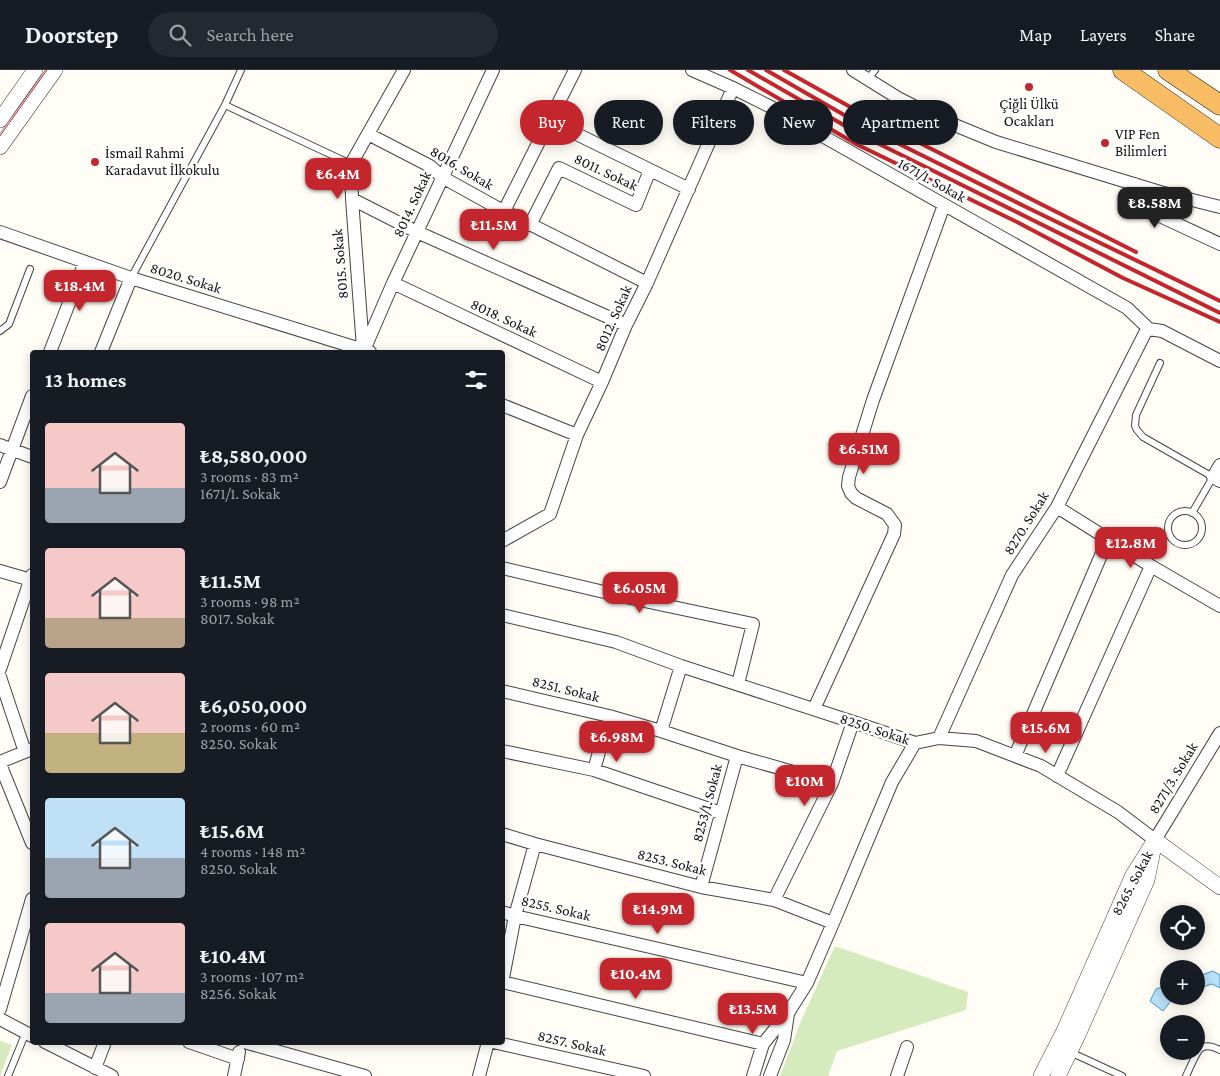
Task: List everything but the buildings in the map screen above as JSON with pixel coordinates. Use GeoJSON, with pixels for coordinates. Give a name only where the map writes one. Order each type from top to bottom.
{"type":"FeatureCollection","features":[{"type":"Feature","properties":{"kind":"highway"},"geometry":{"type":"LineString","coordinates":[[1123,70],[1220,138]]}},
{"type":"Feature","properties":{"kind":"highway"},"geometry":{"type":"LineString","coordinates":[[1168,70],[1220,105]]}},
{"type":"Feature","properties":{"kind":"street"},"geometry":{"type":"LineString","coordinates":[[17,123],[1,116],[35,70]]}},
{"type":"Feature","properties":{"kind":"street"},"geometry":{"type":"LineString","coordinates":[[0,147],[55,70]]}},
{"type":"Feature","properties":{"kind":"street"},"geometry":{"type":"LineString","coordinates":[[351,164],[404,70]]}},
{"type":"Feature","properties":{"kind":"street","name":"8014. Sokak"},"geometry":{"type":"LineString","coordinates":[[367,350],[393,283],[493,70]]}},
{"type":"Feature","properties":{"kind":"street"},"geometry":{"type":"LineString","coordinates":[[560,100],[575,70]]}},
{"type":"Feature","properties":{"kind":"street","name":"1671/1. Sokak"},"geometry":{"type":"LineString","coordinates":[[692,70],[733,88],[781,113],[1127,308],[1149,329]]}},
{"type":"Feature","properties":{"kind":"street"},"geometry":{"type":"LineString","coordinates":[[853,70],[872,75],[898,98],[940,119],[996,142],[1160,192],[1219,206]]}},
{"type":"Feature","properties":{"kind":"street","name":"8012. Sokak"},"geometry":{"type":"LineString","coordinates":[[505,539],[550,514],[577,435],[626,325],[647,283],[733,88]]}},
{"type":"Feature","properties":{"kind":"street","name":"8016. Sokak"},"geometry":{"type":"LineString","coordinates":[[368,134],[430,166],[442,177],[504,211],[647,283]]}},
{"type":"Feature","properties":{"kind":"street"},"geometry":{"type":"LineString","coordinates":[[584,138],[689,189]]}},
{"type":"Feature","properties":{"kind":"street"},"geometry":{"type":"LineString","coordinates":[[504,211],[538,145]]}},
{"type":"Feature","properties":{"kind":"street","name":"8015. Sokak"},"geometry":{"type":"LineString","coordinates":[[351,164],[352,199],[366,350]]}},
{"type":"Feature","properties":{"kind":"street","name":"8011. Sokak"},"geometry":{"type":"LineString","coordinates":[[530,224],[559,168],[636,205],[650,170]]}},
{"type":"Feature","properties":{"kind":"street"},"geometry":{"type":"LineString","coordinates":[[1135,184],[1134,204],[1220,244]]}},
{"type":"Feature","properties":{"kind":"street"},"geometry":{"type":"LineString","coordinates":[[352,199],[417,232],[626,325]]}},
{"type":"Feature","properties":{"kind":"street"},"geometry":{"type":"LineString","coordinates":[[814,709],[894,534],[895,525],[887,514],[856,498],[851,493],[848,486],[849,477],[873,400],[944,205]]}},
{"type":"Feature","properties":{"kind":"street","name":"8020. Sokak"},"geometry":{"type":"LineString","coordinates":[[0,232],[131,278],[360,350]]}},
{"type":"Feature","properties":{"kind":"street"},"geometry":{"type":"LineString","coordinates":[[51,350],[85,262]]}},
{"type":"Feature","properties":{"kind":"street"},"geometry":{"type":"LineString","coordinates":[[102,350],[131,278]]}},
{"type":"Feature","properties":{"kind":"street","name":"8018. Sokak"},"geometry":{"type":"LineString","coordinates":[[393,283],[602,382]]}},
{"type":"Feature","properties":{"kind":"street"},"geometry":{"type":"LineString","coordinates":[[1149,329],[1162,331],[1220,361]]}},
{"type":"Feature","properties":{"kind":"street","name":"8270. Sokak"},"geometry":{"type":"LineString","coordinates":[[939,738],[1012,575],[1057,507],[1145,333],[1149,329]]}},
{"type":"Feature","properties":{"kind":"street"},"geometry":{"type":"LineString","coordinates":[[0,482],[6,447],[30,400]]}},
{"type":"Feature","properties":{"kind":"street"},"geometry":{"type":"LineString","coordinates":[[505,407],[577,435]]}},
{"type":"Feature","properties":{"kind":"street"},"geometry":{"type":"LineString","coordinates":[[6,447],[30,456]]}},
{"type":"Feature","properties":{"kind":"street"},"geometry":{"type":"LineString","coordinates":[[1216,479],[1220,465]]}},
{"type":"Feature","properties":{"kind":"street"},"geometry":{"type":"LineString","coordinates":[[1057,507],[1220,606]]}},
{"type":"Feature","properties":{"kind":"street"},"geometry":{"type":"LineString","coordinates":[[1016,756],[1108,539]]}},
{"type":"Feature","properties":{"kind":"street"},"geometry":{"type":"LineString","coordinates":[[1057,776],[1152,566]]}},
{"type":"Feature","properties":{"kind":"street"},"geometry":{"type":"LineString","coordinates":[[505,569],[753,624],[738,684]]}},
{"type":"Feature","properties":{"kind":"street"},"geometry":{"type":"LineString","coordinates":[[0,571],[30,577]]}},
{"type":"Feature","properties":{"kind":"street"},"geometry":{"type":"LineString","coordinates":[[0,669],[30,583]]}},
{"type":"Feature","properties":{"kind":"street","name":"8250. Sokak"},"geometry":{"type":"LineString","coordinates":[[505,615],[616,642],[681,666],[916,743],[939,738],[976,741],[1016,756],[1041,766],[1118,812],[1220,887]]}},
{"type":"Feature","properties":{"kind":"street"},"geometry":{"type":"LineString","coordinates":[[661,731],[681,666]]}},
{"type":"Feature","properties":{"kind":"street"},"geometry":{"type":"LineString","coordinates":[[0,677],[29,750],[0,763],[28,818],[30,831]]}},
{"type":"Feature","properties":{"kind":"street","name":"8251. Sokak"},"geometry":{"type":"LineString","coordinates":[[505,692],[609,716],[832,783]]}},
{"type":"Feature","properties":{"kind":"street"},"geometry":{"type":"LineString","coordinates":[[594,770],[609,716]]}},
{"type":"Feature","properties":{"kind":"street"},"geometry":{"type":"LineString","coordinates":[[774,900],[832,783],[853,722]]}},
{"type":"Feature","properties":{"kind":"street","name":"8271/3. Sokak"},"geometry":{"type":"LineString","coordinates":[[1155,840],[1220,733]]}},
{"type":"Feature","properties":{"kind":"street"},"geometry":{"type":"LineString","coordinates":[[753,1076],[763,1044],[788,1013],[807,983],[892,782],[916,743]]}},
{"type":"Feature","properties":{"kind":"street"},"geometry":{"type":"LineString","coordinates":[[505,752],[594,770],[721,813]]}},
{"type":"Feature","properties":{"kind":"street","name":"8253/1. Sokak"},"geometry":{"type":"LineString","coordinates":[[701,887],[737,756]]}},
{"type":"Feature","properties":{"kind":"street","name":"8253. Sokak"},"geometry":{"type":"LineString","coordinates":[[505,835],[701,887],[774,900],[833,924]]}},
{"type":"Feature","properties":{"kind":"street","name":"8265. Sokak"},"geometry":{"type":"LineString","coordinates":[[1058,1076],[1147,880],[1155,840]]}},
{"type":"Feature","properties":{"kind":"street","name":"8265. Sokak"},"geometry":{"type":"LineString","coordinates":[[1041,1076],[1064,1031],[1133,874],[1155,840]]}},
{"type":"Feature","properties":{"kind":"street"},"geometry":{"type":"LineString","coordinates":[[505,971],[515,916],[535,844]]}},
{"type":"Feature","properties":{"kind":"street"},"geometry":{"type":"LineString","coordinates":[[0,1009],[30,907]]}},
{"type":"Feature","properties":{"kind":"street","name":"8255. Sokak"},"geometry":{"type":"LineString","coordinates":[[505,913],[807,983]]}},
{"type":"Feature","properties":{"kind":"street"},"geometry":{"type":"LineString","coordinates":[[505,982],[763,1044]]}},
{"type":"Feature","properties":{"kind":"street"},"geometry":{"type":"LineString","coordinates":[[770,1076],[784,1040],[788,1013]]}},
{"type":"Feature","properties":{"kind":"street"},"geometry":{"type":"LineString","coordinates":[[0,1019],[29,1034]]}},
{"type":"Feature","properties":{"kind":"street"},"geometry":{"type":"LineString","coordinates":[[51,1045],[112,1076]]}},
{"type":"Feature","properties":{"kind":"street"},"geometry":{"type":"LineString","coordinates":[[96,1068],[105,1045]]}},
{"type":"Feature","properties":{"kind":"street"},"geometry":{"type":"LineString","coordinates":[[198,1045],[238,1059]]}},
{"type":"Feature","properties":{"kind":"street"},"geometry":{"type":"LineString","coordinates":[[234,1076],[241,1045]]}},
{"type":"Feature","properties":{"kind":"street"},"geometry":{"type":"LineString","coordinates":[[253,1045],[365,1076]]}},
{"type":"Feature","properties":{"kind":"street"},"geometry":{"type":"LineString","coordinates":[[479,1076],[487,1045]]}},
{"type":"Feature","properties":{"kind":"street","name":"8257. Sokak"},"geometry":{"type":"LineString","coordinates":[[505,1045],[644,1076]]}},
{"type":"Feature","properties":{"kind":"street"},"geometry":{"type":"LineString","coordinates":[[897,1076],[907,1047]]}},
{"type":"Feature","properties":{"kind":"lane"},"geometry":{"type":"LineString","coordinates":[[131,278],[225,105],[240,72],[232,70]]}},
{"type":"Feature","properties":{"kind":"lane"},"geometry":{"type":"LineString","coordinates":[[225,105],[351,164]]}},
{"type":"Feature","properties":{"kind":"lane"},"geometry":{"type":"LineString","coordinates":[[0,331],[9,324],[30,269]]}},
{"type":"Feature","properties":{"kind":"lane"},"geometry":{"type":"LineString","coordinates":[[1160,363],[1136,415],[1137,430],[1143,437],[1216,479],[1192,513]]}},
{"type":"Feature","properties":{"kind":"lane"},"geometry":{"type":"LineString","coordinates":[[1181,512],[1192,513],[1197,516],[1202,526],[1200,536],[1191,544],[1179,544],[1170,536],[1168,530],[1171,519],[1181,512]]}},
{"type":"Feature","properties":{"kind":"lane"},"geometry":{"type":"LineString","coordinates":[[8,1076],[29,1034]]}},
{"type":"Feature","properties":{"kind":"lane"},"geometry":{"type":"LineString","coordinates":[[1186,1076],[1200,1049],[1210,1046],[1220,1050]]}},
{"type":"Feature","properties":{"kind":"lane"},"geometry":{"type":"LineString","coordinates":[[1070,1052],[1122,1076]]}},
{"type":"Feature","properties":{"kind":"green space"},"geometry":{"type":"Polygon","coordinates":[[[835,946],[968,992],[966,1010],[837,1051],[828,1076],[780,1076],[801,1021],[835,946]]]}},
{"type":"Feature","properties":{"kind":"green space"},"geometry":{"type":"Polygon","coordinates":[[[0,1041],[12,1045],[0,1076],[0,1041]]]}},
{"type":"Feature","properties":{"kind":"water"},"geometry":{"type":"Polygon","coordinates":[[[1213,971],[1220,975],[1220,988],[1212,984],[1205,986],[1205,974],[1213,971]]]}},
{"type":"Feature","properties":{"kind":"water"},"geometry":{"type":"Polygon","coordinates":[[[1160,988],[1160,1005],[1168,1005],[1163,1011],[1150,1001],[1156,989],[1160,988]]]}},
{"type":"Feature","properties":{"kind":"tram line"},"geometry":{"type":"LineString","coordinates":[[0,136],[47,70]]}},
{"type":"Feature","properties":{"kind":"railway"},"geometry":{"type":"LineString","coordinates":[[730,70],[856,144],[1017,222],[1123,278],[1220,322]]}},
{"type":"Feature","properties":{"kind":"railway"},"geometry":{"type":"LineString","coordinates":[[748,70],[861,135],[1220,313]]}},
{"type":"Feature","properties":{"kind":"railway"},"geometry":{"type":"LineString","coordinates":[[766,70],[865,127],[1220,301]]}},
{"type":"Feature","properties":{"kind":"railway"},"geometry":{"type":"LineString","coordinates":[[784,70],[870,118],[1136,252]]}},
{"type":"Feature","properties":{"kind":"place","name":"Çiğli Ülkü Ocakları"},"geometry":{"type":"Point","coordinates":[1029,87]}},
{"type":"Feature","properties":{"kind":"place","name":"VIP Fen Bilimleri"},"geometry":{"type":"Point","coordinates":[1105,143]}},
{"type":"Feature","properties":{"kind":"place","name":"İsmail Rahmi Karadavut İlkokulu"},"geometry":{"type":"Point","coordinates":[95,162]}}]}
